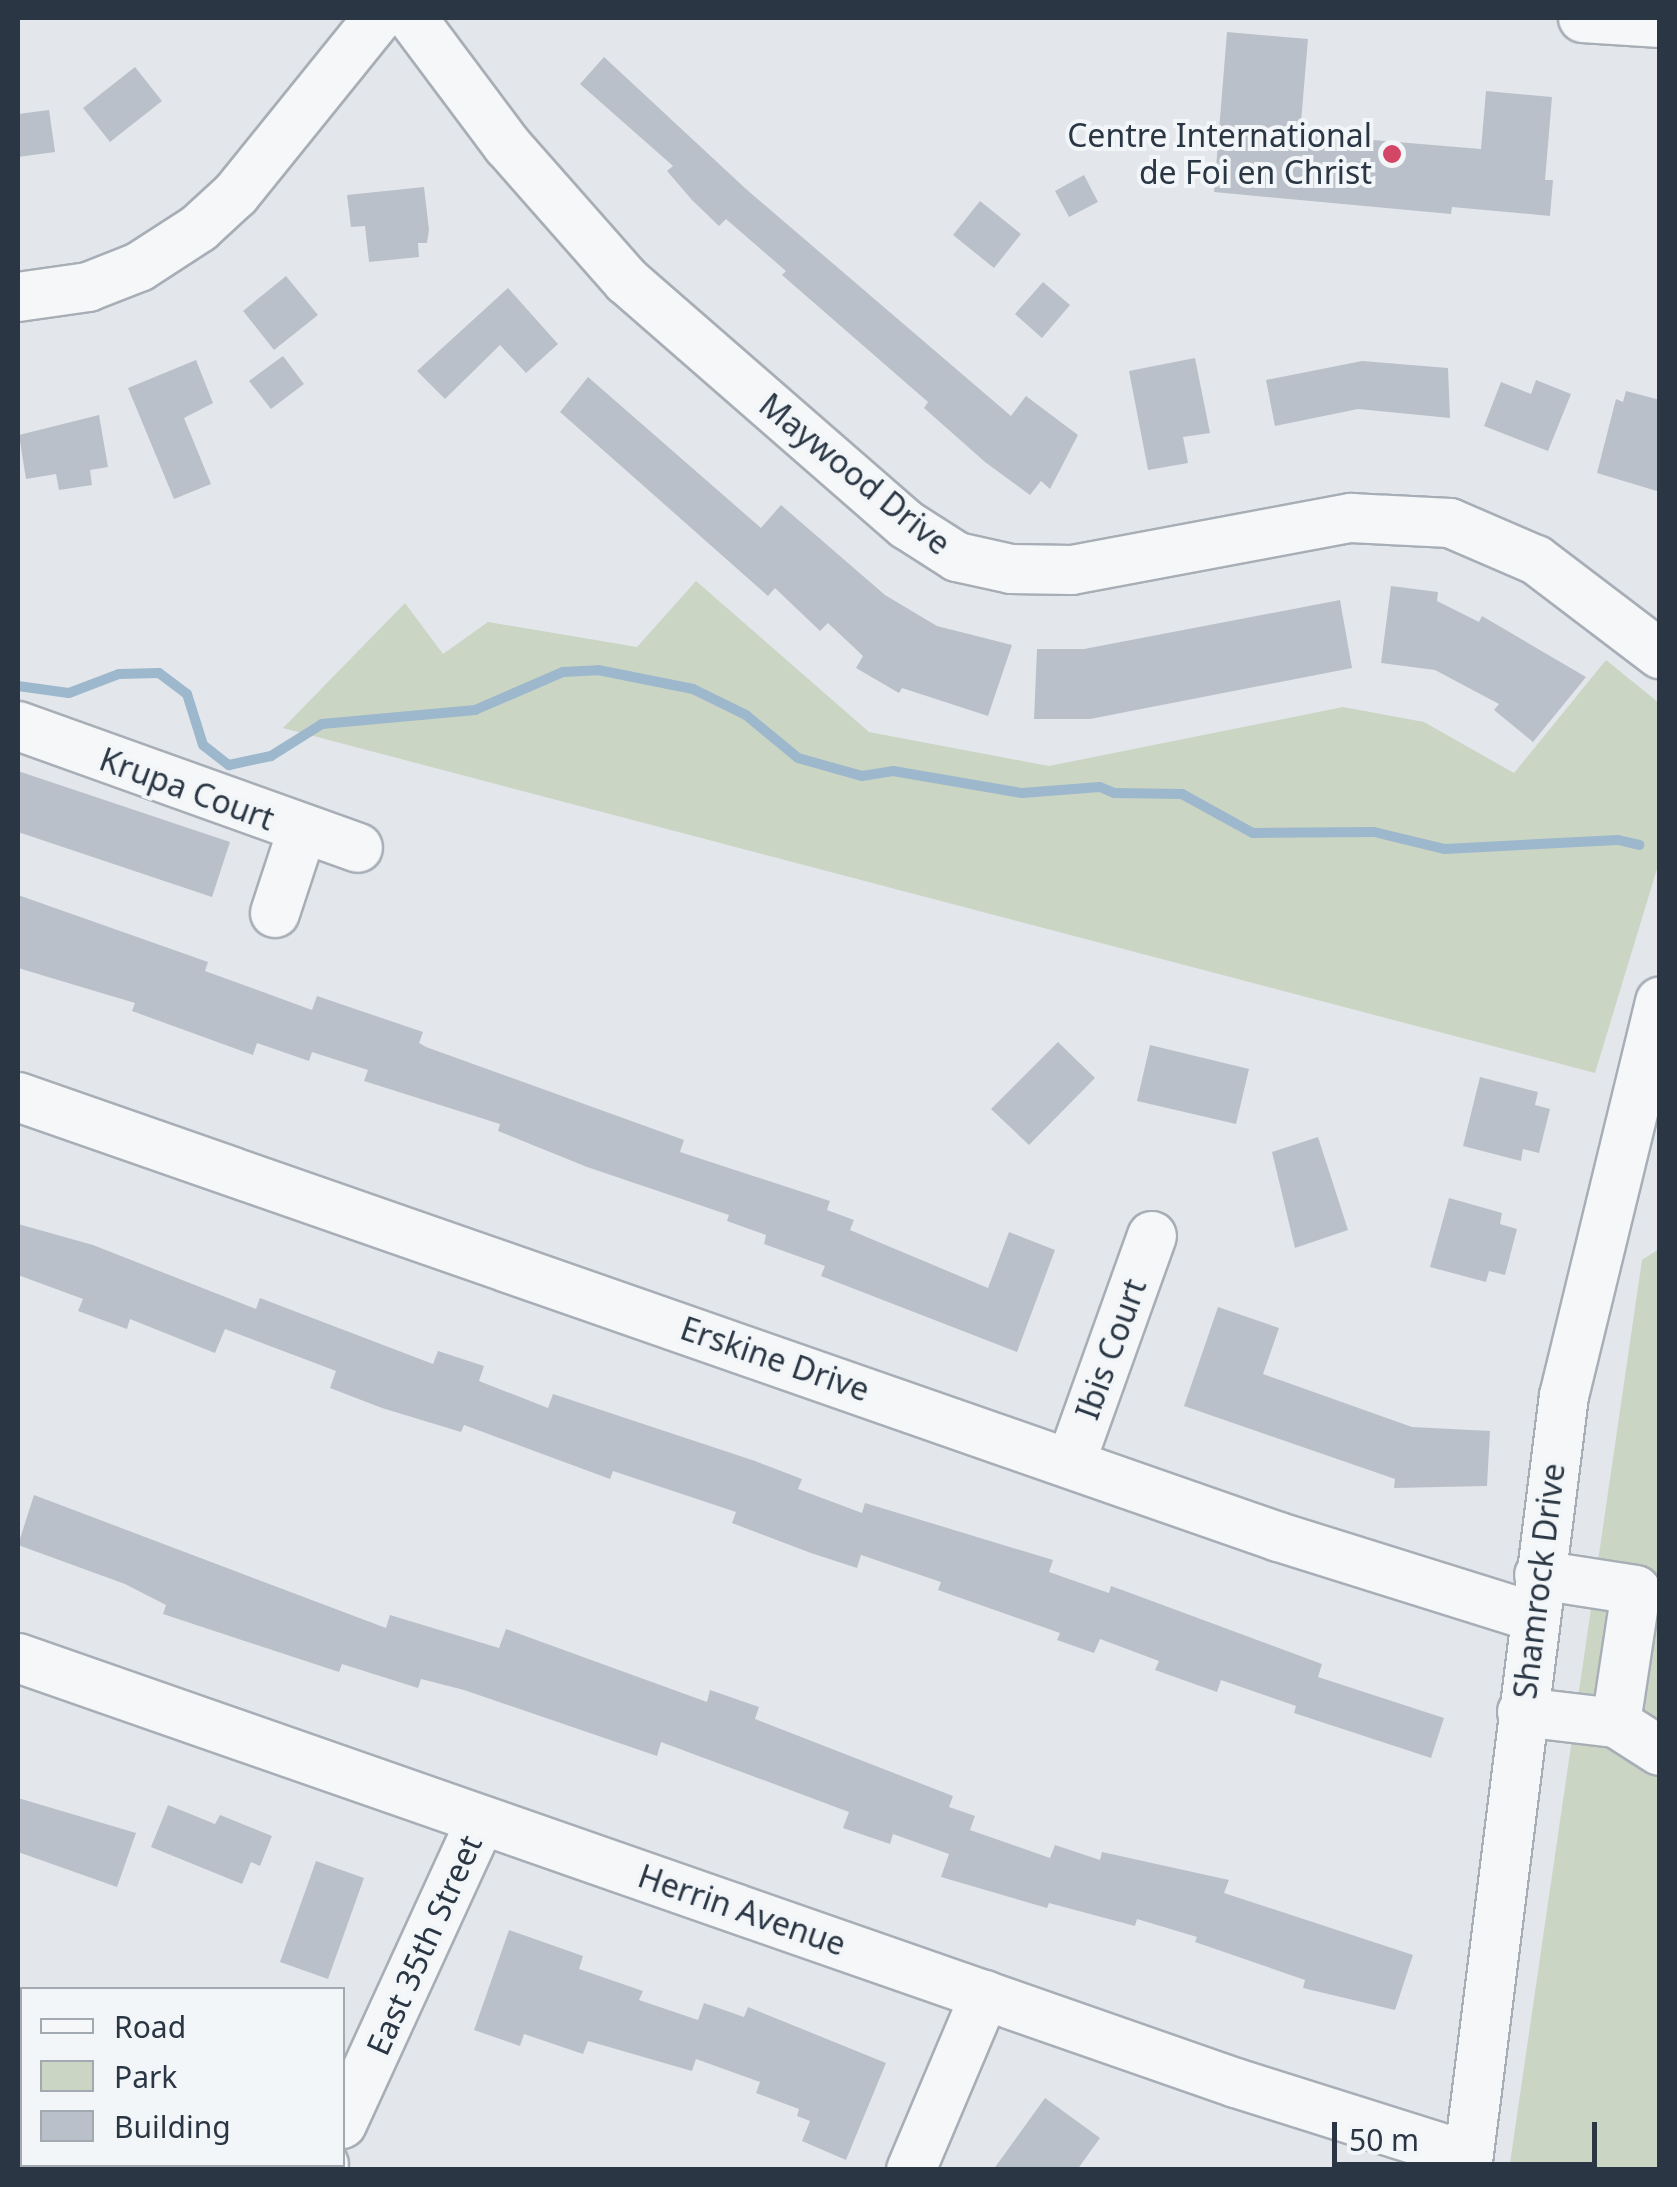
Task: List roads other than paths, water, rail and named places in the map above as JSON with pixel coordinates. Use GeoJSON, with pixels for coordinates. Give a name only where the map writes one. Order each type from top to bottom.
{"type":"FeatureCollection","features":[{"type":"Feature","properties":{"kind":"street"},"geometry":{"type":"LineString","coordinates":[[18,297],[88,287],[139,267],[199,228],[236,194],[378,18]]}},
{"type":"Feature","properties":{"kind":"street","name":"Maywood Drive"},"geometry":{"type":"LineString","coordinates":[[412,18],[506,145],[628,281],[907,525],[957,557],[1011,569],[1072,570],[1351,518],[1450,523],[1536,560],[1660,654]]}},
{"type":"Feature","properties":{"kind":"street"},"geometry":{"type":"LineString","coordinates":[[1583,18],[1660,23]]}},
{"type":"Feature","properties":{"kind":"street","name":"Krupa Court"},"geometry":{"type":"LineString","coordinates":[[18,726],[302,832],[358,848]]}},
{"type":"Feature","properties":{"kind":"street"},"geometry":{"type":"LineString","coordinates":[[274,913],[302,832]]}},
{"type":"Feature","properties":{"kind":"street","name":"Shamrock Drive"},"geometry":{"type":"LineString","coordinates":[[1468,2163],[1564,1396],[1660,1002]]}},
{"type":"Feature","properties":{"kind":"street"},"geometry":{"type":"LineString","coordinates":[[1636,1091],[1660,1131]]}},
{"type":"Feature","properties":{"kind":"street","name":"Erskine Drive"},"geometry":{"type":"LineString","coordinates":[[18,1097],[1279,1537],[1537,1596],[1636,1590],[1616,1722]]}},
{"type":"Feature","properties":{"kind":"street","name":"Ibis Court"},"geometry":{"type":"LineString","coordinates":[[1070,1462],[1152,1236]]}},
{"type":"Feature","properties":{"kind":"street","name":"Herrin Avenue"},"geometry":{"type":"LineString","coordinates":[[18,1658],[1468,2163]]}},
{"type":"Feature","properties":{"kind":"street"},"geometry":{"type":"LineString","coordinates":[[1522,1712],[1616,1722],[1660,1751]]}},
{"type":"Feature","properties":{"kind":"street","name":"East 35th Street"},"geometry":{"type":"LineString","coordinates":[[345,2117],[481,1820]]}},
{"type":"Feature","properties":{"kind":"street"},"geometry":{"type":"LineString","coordinates":[[912,2170],[985,1995]]}},
{"type":"Feature","properties":{"kind":"waterway"},"geometry":{"type":"LineString","coordinates":[[18,686],[69,693],[119,674],[159,673],[187,694],[203,745],[229,765],[271,756],[322,724],[475,710],[563,672],[598,670],[693,689],[746,715],[798,758],[862,776],[893,771],[1022,793],[1100,787],[1114,793],[1182,794],[1253,833],[1374,832],[1445,849],[1618,840],[1639,845]]}},
{"type":"Feature","properties":{"kind":"place","name":"Centre International de Foi en Christ"},"geometry":{"type":"Point","coordinates":[1392,154]}}]}
